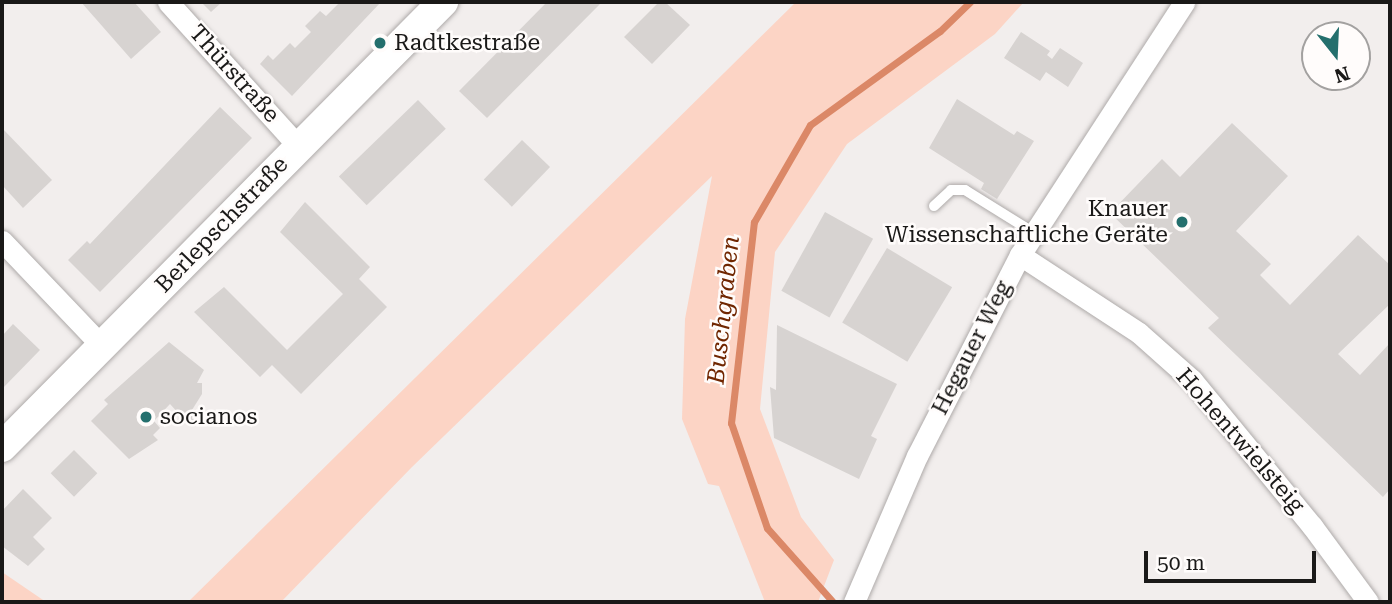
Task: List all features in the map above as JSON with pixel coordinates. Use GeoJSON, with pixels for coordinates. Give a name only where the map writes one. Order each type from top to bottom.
{"type":"FeatureCollection","features":[{"type":"Feature","properties":{"kind":"street","name":"Thürstraße"},"geometry":{"type":"LineString","coordinates":[[168,2],[299,147]]}},
{"type":"Feature","properties":{"kind":"street","name":"Berlepschstraße"},"geometry":{"type":"LineString","coordinates":[[2,447],[443,2]]}},
{"type":"Feature","properties":{"kind":"street","name":"Hegauer Weg"},"geometry":{"type":"LineString","coordinates":[[855,598],[917,456],[1020,255],[1184,2]]}},
{"type":"Feature","properties":{"kind":"street"},"geometry":{"type":"LineString","coordinates":[[2,241],[103,347]]}},
{"type":"Feature","properties":{"kind":"street","name":"Hohentwielsteig"},"geometry":{"type":"LineString","coordinates":[[1020,255],[1139,332],[1192,380],[1312,526],[1368,602]]}},
{"type":"Feature","properties":{"kind":"lane"},"geometry":{"type":"LineString","coordinates":[[934,206],[951,190],[965,190],[1034,233]]}},
{"type":"Feature","properties":{"kind":"shaded area"},"geometry":{"type":"Polygon","coordinates":[[[796,2],[1024,2],[995,34],[847,144],[775,252],[760,409],[801,517],[834,560],[818,602],[765,602],[719,486],[708,484],[682,419],[685,319],[712,176],[412,467],[281,602],[188,602],[796,2]]]}},
{"type":"Feature","properties":{"kind":"shaded area"},"geometry":{"type":"Polygon","coordinates":[[[2,572],[46,602],[2,602],[2,572]]]}},
{"type":"Feature","properties":{"kind":"building"},"geometry":{"type":"Polygon","coordinates":[[[81,2],[134,2],[161,32],[131,59],[81,2]]]}},
{"type":"Feature","properties":{"kind":"building"},"geometry":{"type":"Polygon","coordinates":[[[201,2],[222,2],[211,12],[201,2]]]}},
{"type":"Feature","properties":{"kind":"building"},"geometry":{"type":"Polygon","coordinates":[[[340,2],[381,2],[292,96],[260,64],[268,55],[273,60],[290,43],[295,48],[311,32],[305,26],[320,11],[326,16],[340,2]]]}},
{"type":"Feature","properties":{"kind":"building"},"geometry":{"type":"Polygon","coordinates":[[[547,2],[602,2],[487,118],[459,91],[547,2]]]}},
{"type":"Feature","properties":{"kind":"building"},"geometry":{"type":"Polygon","coordinates":[[[659,2],[665,2],[690,25],[652,64],[624,37],[659,2]]]}},
{"type":"Feature","properties":{"kind":"building"},"geometry":{"type":"Polygon","coordinates":[[[1021,32],[1050,51],[1047,55],[1052,59],[1060,48],[1083,63],[1068,87],[1046,72],[1040,81],[1004,58],[1021,32]]]}},
{"type":"Feature","properties":{"kind":"building"},"geometry":{"type":"Polygon","coordinates":[[[957,99],[1014,135],[1017,131],[1034,141],[997,199],[981,189],[984,183],[929,148],[957,99]]]}},
{"type":"Feature","properties":{"kind":"building"},"geometry":{"type":"Polygon","coordinates":[[[418,100],[446,129],[367,205],[339,176],[418,100]]]}},
{"type":"Feature","properties":{"kind":"building"},"geometry":{"type":"Polygon","coordinates":[[[220,107],[252,138],[100,292],[68,260],[87,241],[90,244],[220,107]]]}},
{"type":"Feature","properties":{"kind":"building"},"geometry":{"type":"Polygon","coordinates":[[[1232,123],[1288,176],[1236,231],[1271,264],[1260,275],[1290,305],[1358,235],[1390,265],[1390,304],[1338,354],[1360,375],[1390,343],[1390,489],[1383,497],[1208,328],[1219,318],[1110,213],[1162,159],[1180,177],[1232,123]]]}},
{"type":"Feature","properties":{"kind":"building"},"geometry":{"type":"Polygon","coordinates":[[[2,128],[52,180],[23,208],[2,185],[2,128]]]}},
{"type":"Feature","properties":{"kind":"building"},"geometry":{"type":"Polygon","coordinates":[[[522,140],[550,167],[512,207],[484,180],[522,140]]]}},
{"type":"Feature","properties":{"kind":"building"},"geometry":{"type":"Polygon","coordinates":[[[305,202],[370,267],[359,279],[387,307],[301,394],[272,365],[260,377],[194,312],[224,287],[287,350],[343,294],[280,232],[305,202]]]}},
{"type":"Feature","properties":{"kind":"building"},"geometry":{"type":"Polygon","coordinates":[[[825,212],[873,239],[829,317],[781,291],[825,212]]]}},
{"type":"Feature","properties":{"kind":"building"},"geometry":{"type":"Polygon","coordinates":[[[887,248],[952,287],[907,362],[842,323],[887,248]]]}},
{"type":"Feature","properties":{"kind":"building"},"geometry":{"type":"Polygon","coordinates":[[[13,324],[40,350],[2,389],[2,336],[13,324]]]}},
{"type":"Feature","properties":{"kind":"building"},"geometry":{"type":"Polygon","coordinates":[[[777,325],[897,384],[871,436],[877,439],[859,479],[774,438],[770,387],[776,390],[777,325]]]}},
{"type":"Feature","properties":{"kind":"building"},"geometry":{"type":"Polygon","coordinates":[[[169,342],[204,370],[197,383],[202,383],[202,394],[192,410],[196,410],[196,420],[190,426],[170,404],[154,421],[160,428],[153,435],[158,440],[129,459],[91,421],[108,404],[104,400],[169,342]]]}},
{"type":"Feature","properties":{"kind":"building"},"geometry":{"type":"Polygon","coordinates":[[[74,450],[97,473],[74,497],[51,473],[74,450]]]}},
{"type":"Feature","properties":{"kind":"building"},"geometry":{"type":"Polygon","coordinates":[[[23,489],[52,518],[33,537],[45,549],[28,566],[2,546],[2,511],[23,489]]]}},
{"type":"Feature","properties":{"kind":"waterway","name":"Buschgraben"},"geometry":{"type":"LineString","coordinates":[[833,602],[767,528],[731,423],[754,222],[810,125],[940,31],[970,2]]}},
{"type":"Feature","properties":{"kind":"place","name":"Radtkestraße"},"geometry":{"type":"Point","coordinates":[380,43]}},
{"type":"Feature","properties":{"kind":"place","name":"Knauer Wissenschaftliche Geräte"},"geometry":{"type":"Point","coordinates":[1182,222]}},
{"type":"Feature","properties":{"kind":"place","name":"socianos"},"geometry":{"type":"Point","coordinates":[146,417]}}]}
